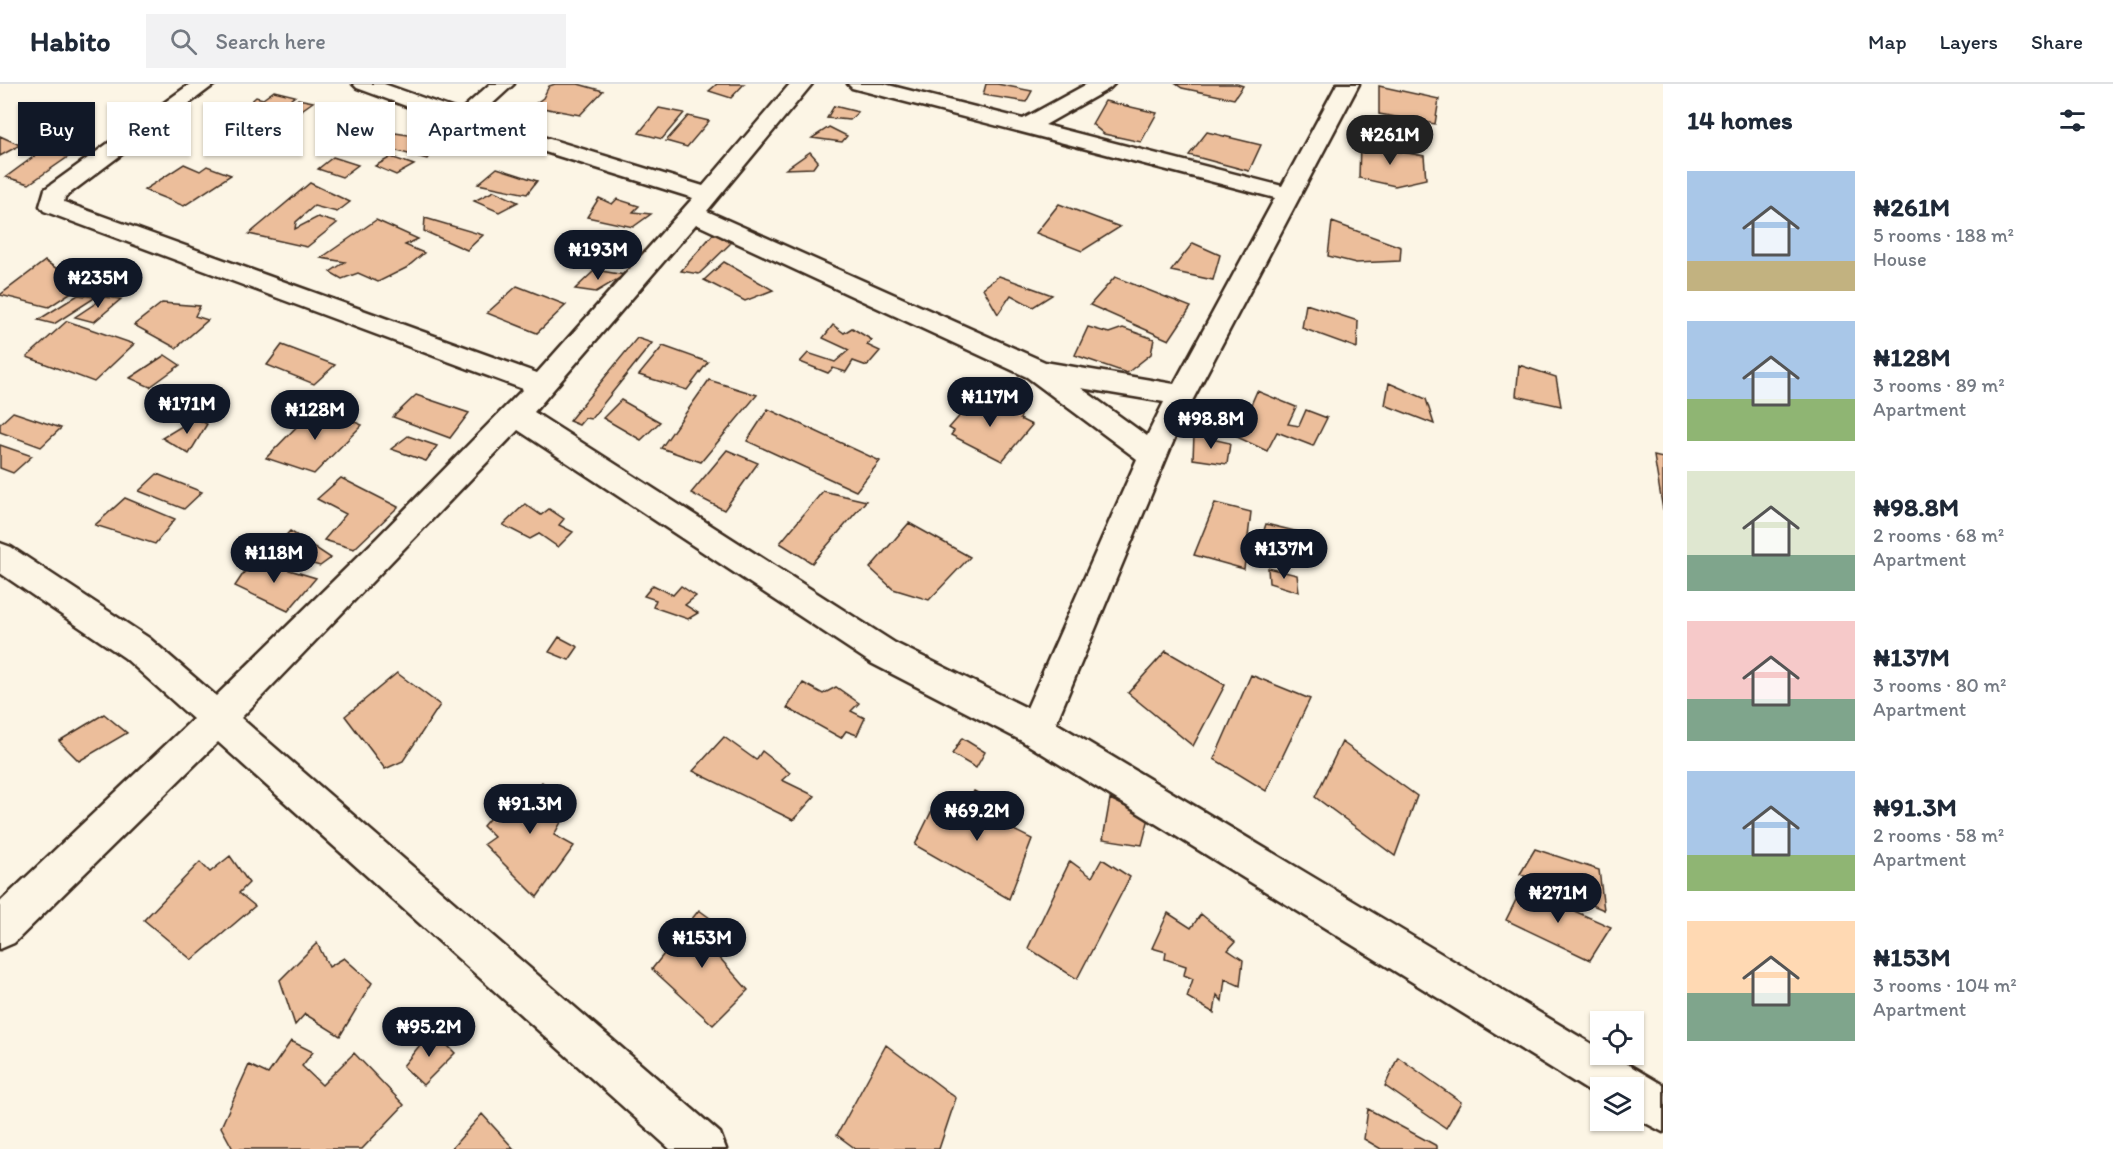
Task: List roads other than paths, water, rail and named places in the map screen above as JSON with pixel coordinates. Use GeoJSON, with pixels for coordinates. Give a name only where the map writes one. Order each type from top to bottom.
{"type":"FeatureCollection","features":[{"type":"Feature","properties":{"kind":"street"},"geometry":{"type":"LineString","coordinates":[[204,84],[53,194],[52,206],[541,385]]}},
{"type":"Feature","properties":{"kind":"street"},"geometry":{"type":"LineString","coordinates":[[364,84],[415,102]]}},
{"type":"Feature","properties":{"kind":"street"},"geometry":{"type":"LineString","coordinates":[[482,102],[502,84]]}},
{"type":"Feature","properties":{"kind":"street"},"geometry":{"type":"LineString","coordinates":[[0,929],[219,719],[515,414],[701,204],[801,84]]}},
{"type":"Feature","properties":{"kind":"street"},"geometry":{"type":"LineString","coordinates":[[859,84],[1290,195]]}},
{"type":"Feature","properties":{"kind":"street"},"geometry":{"type":"LineString","coordinates":[[1028,126],[1102,84]]}},
{"type":"Feature","properties":{"kind":"street"},"geometry":{"type":"LineString","coordinates":[[1035,730],[1152,456],[1182,395],[1348,84]]}},
{"type":"Feature","properties":{"kind":"street"},"geometry":{"type":"LineString","coordinates":[[547,149],[701,204],[1037,370],[1152,456]]}},
{"type":"Feature","properties":{"kind":"street"},"geometry":{"type":"LineString","coordinates":[[1037,370],[1182,395]]}},
{"type":"Feature","properties":{"kind":"street"},"geometry":{"type":"LineString","coordinates":[[515,414],[883,653],[1035,730],[1607,1077]]}},
{"type":"Feature","properties":{"kind":"street"},"geometry":{"type":"LineString","coordinates":[[0,556],[137,648],[704,1149]]}},
{"type":"Feature","properties":{"kind":"street"},"geometry":{"type":"LineString","coordinates":[[1644,1099],[1663,1110]]}}]}
